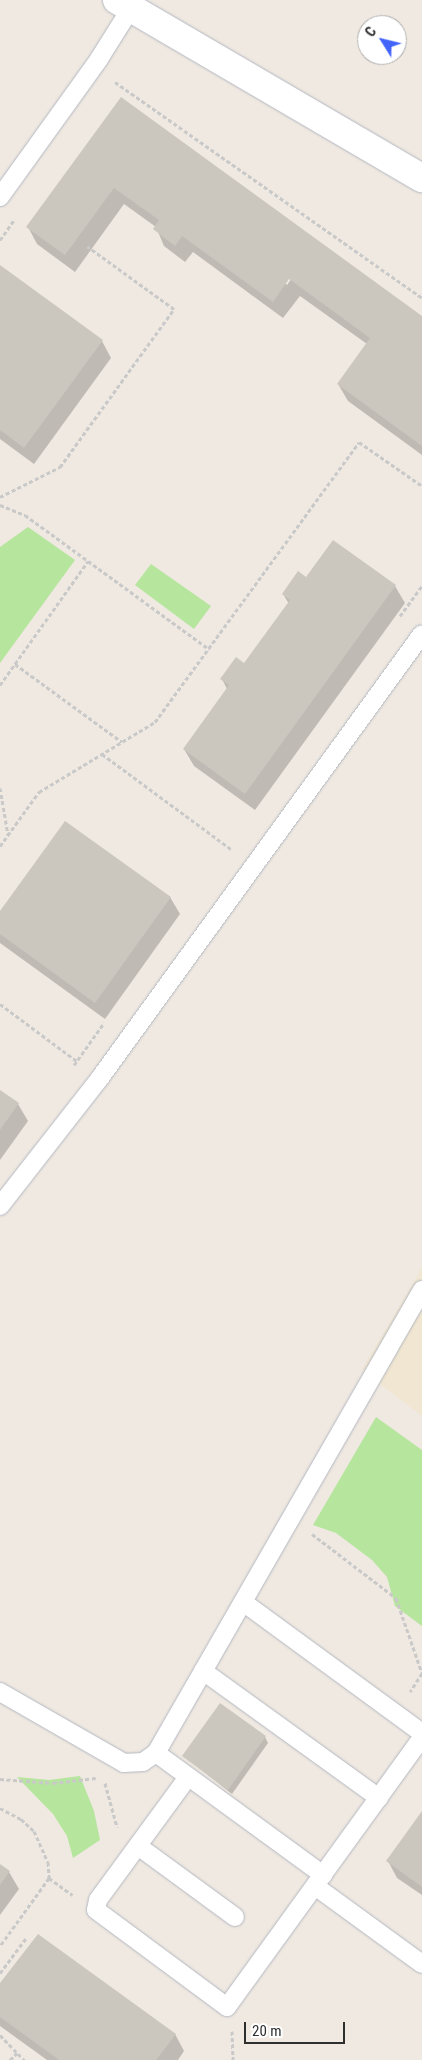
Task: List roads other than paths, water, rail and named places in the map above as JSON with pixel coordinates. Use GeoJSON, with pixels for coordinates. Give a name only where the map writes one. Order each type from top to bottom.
{"type":"FeatureCollection","features":[{"type":"Feature","properties":{"kind":"street"},"geometry":{"type":"LineString","coordinates":[[124,4],[422,178]]}},
{"type":"Feature","properties":{"kind":"lane"},"geometry":{"type":"LineString","coordinates":[[0,197],[99,59],[124,4]]}},
{"type":"Feature","properties":{"kind":"lane"},"geometry":{"type":"LineString","coordinates":[[0,1206],[100,1078],[422,634]]}},
{"type":"Feature","properties":{"kind":"lane"},"geometry":{"type":"LineString","coordinates":[[0,1692],[113,1758],[134,1764],[156,1753],[291,1518],[417,1311],[422,1290]]}},
{"type":"Feature","properties":{"kind":"lane"},"geometry":{"type":"LineString","coordinates":[[243,1602],[422,1733]]}},
{"type":"Feature","properties":{"kind":"lane"},"geometry":{"type":"LineString","coordinates":[[203,1671],[379,1798]]}},
{"type":"Feature","properties":{"kind":"lane"},"geometry":{"type":"LineString","coordinates":[[188,1777],[98,1900],[96,1910],[227,2007],[422,1738]]}},
{"type":"Feature","properties":{"kind":"lane"},"geometry":{"type":"LineString","coordinates":[[156,1753],[319,1880],[422,1964]]}},
{"type":"Feature","properties":{"kind":"lane"},"geometry":{"type":"LineString","coordinates":[[138,1846],[235,1917]]}}]}
